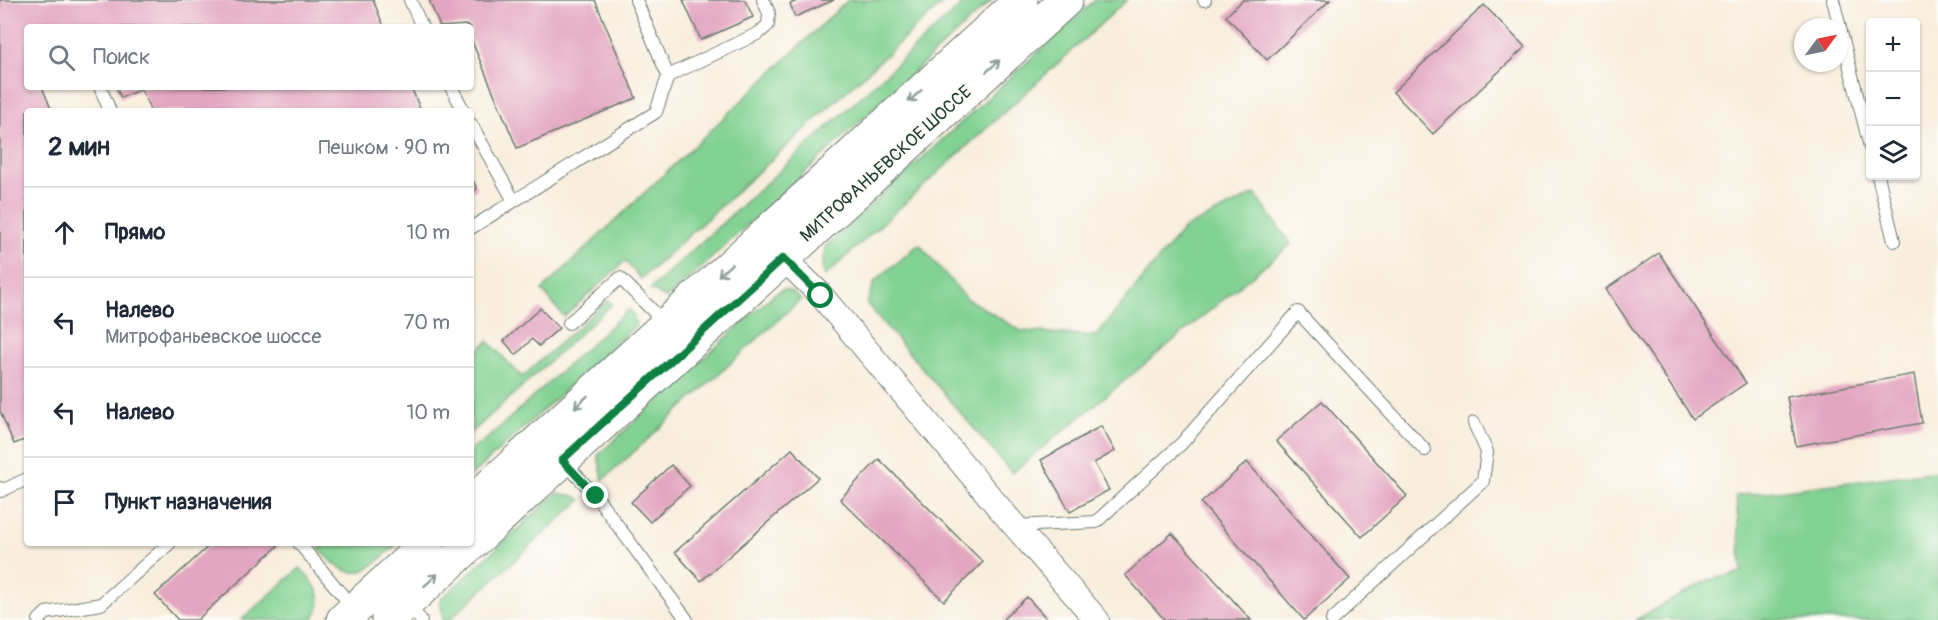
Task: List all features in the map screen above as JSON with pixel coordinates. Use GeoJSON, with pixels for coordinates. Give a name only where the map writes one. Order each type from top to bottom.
{"type":"FeatureCollection","features":[{"type":"Feature","properties":{"kind":"main road","name":"МИТРОФАНЬЕВСКОЕ ШОССЕ"},"geometry":{"type":"LineString","coordinates":[[405,614],[1021,0]]}},
{"type":"Feature","properties":{"kind":"main road","name":"МИТРОФАНЬЕВСКОЕ ШОССЕ"},"geometry":{"type":"LineString","coordinates":[[474,500],[666,324],[773,247],[1066,0]]}},
{"type":"Feature","properties":{"kind":"main road"},"geometry":{"type":"LineString","coordinates":[[349,615],[424,546]]}},
{"type":"Feature","properties":{"kind":"street"},"geometry":{"type":"LineString","coordinates":[[773,247],[821,296],[1097,620]]}},
{"type":"Feature","properties":{"kind":"lane"},"geometry":{"type":"LineString","coordinates":[[410,0],[421,24]]}},
{"type":"Feature","properties":{"kind":"lane"},"geometry":{"type":"LineString","coordinates":[[474,226],[656,112],[668,76],[636,0]]}},
{"type":"Feature","properties":{"kind":"lane"},"geometry":{"type":"LineString","coordinates":[[668,76],[759,33],[768,25],[769,13],[764,0]]}},
{"type":"Feature","properties":{"kind":"lane"},"geometry":{"type":"LineString","coordinates":[[1833,0],[1866,131]]}},
{"type":"Feature","properties":{"kind":"lane"},"geometry":{"type":"LineString","coordinates":[[101,90],[109,108]]}},
{"type":"Feature","properties":{"kind":"lane"},"geometry":{"type":"LineString","coordinates":[[453,90],[462,108]]}},
{"type":"Feature","properties":{"kind":"lane"},"geometry":{"type":"LineString","coordinates":[[474,129],[514,201]]}},
{"type":"Feature","properties":{"kind":"lane"},"geometry":{"type":"LineString","coordinates":[[1879,180],[1894,240]]}},
{"type":"Feature","properties":{"kind":"lane"},"geometry":{"type":"LineString","coordinates":[[569,323],[620,278],[666,324]]}},
{"type":"Feature","properties":{"kind":"lane"},"geometry":{"type":"LineString","coordinates":[[1015,526],[1096,522],[1180,444],[1298,312],[1425,450]]}},
{"type":"Feature","properties":{"kind":"lane"},"geometry":{"type":"LineString","coordinates":[[1332,620],[1483,481],[1487,452],[1474,423]]}},
{"type":"Feature","properties":{"kind":"lane"},"geometry":{"type":"LineString","coordinates":[[562,460],[596,496],[687,620]]}},
{"type":"Feature","properties":{"kind":"lane"},"geometry":{"type":"LineString","coordinates":[[0,491],[24,480]]}},
{"type":"Feature","properties":{"kind":"lane"},"geometry":{"type":"LineString","coordinates":[[39,620],[46,614],[101,604],[167,546]]}},
{"type":"Feature","properties":{"kind":"lane"},"geometry":{"type":"LineString","coordinates":[[301,546],[349,615]]}},
{"type":"Feature","properties":{"kind":"green space"},"geometry":{"type":"Polygon","coordinates":[[[848,0],[946,0],[641,279],[625,261],[564,317],[542,290],[848,0]]]}},
{"type":"Feature","properties":{"kind":"green space"},"geometry":{"type":"Polygon","coordinates":[[[967,0],[992,0],[681,286],[666,298],[650,289],[967,0]]]}},
{"type":"Feature","properties":{"kind":"green space"},"geometry":{"type":"Polygon","coordinates":[[[1095,0],[1127,0],[825,276],[822,267],[825,247],[1095,0]]]}},
{"type":"Feature","properties":{"kind":"green space"},"geometry":{"type":"Polygon","coordinates":[[[1255,194],[1291,244],[1012,473],[867,304],[875,281],[919,244],[966,298],[1021,331],[1096,336],[1183,229],[1255,194]]]}},
{"type":"Feature","properties":{"kind":"green space"},"geometry":{"type":"Polygon","coordinates":[[[784,289],[801,299],[603,480],[598,455],[774,294],[784,289]]]}},
{"type":"Feature","properties":{"kind":"green space"},"geometry":{"type":"Polygon","coordinates":[[[608,300],[612,304],[474,430],[474,354],[488,341],[522,377],[608,300]]]}},
{"type":"Feature","properties":{"kind":"green space"},"geometry":{"type":"Polygon","coordinates":[[[629,309],[636,325],[474,473],[474,448],[489,437],[629,309]]]}},
{"type":"Feature","properties":{"kind":"green space"},"geometry":{"type":"Polygon","coordinates":[[[1938,471],[1938,620],[1635,620],[1709,580],[1742,573],[1736,496],[1938,471]]]}},
{"type":"Feature","properties":{"kind":"green space"},"geometry":{"type":"Polygon","coordinates":[[[557,493],[575,496],[581,500],[449,620],[443,620],[440,600],[557,493]]]}},
{"type":"Feature","properties":{"kind":"green space"},"geometry":{"type":"Polygon","coordinates":[[[322,546],[395,546],[377,562],[359,572],[350,572],[341,568],[319,548],[322,546]]]}},
{"type":"Feature","properties":{"kind":"green space"},"geometry":{"type":"Polygon","coordinates":[[[300,568],[315,586],[320,598],[317,612],[312,620],[241,620],[300,568]]]}},
{"type":"Feature","properties":{"kind":"building"},"geometry":{"type":"Polygon","coordinates":[[[0,0],[373,0],[383,24],[24,24],[24,90],[43,90],[51,108],[24,108],[24,440],[14,444],[0,411],[0,0]]]}},
{"type":"Feature","properties":{"kind":"building"},"geometry":{"type":"Polygon","coordinates":[[[429,0],[595,0],[636,98],[517,148],[474,46],[474,24],[439,24],[429,0]]]}},
{"type":"Feature","properties":{"kind":"building"},"geometry":{"type":"Polygon","coordinates":[[[683,0],[745,0],[753,17],[701,40],[683,0]]]}},
{"type":"Feature","properties":{"kind":"building"},"geometry":{"type":"Polygon","coordinates":[[[799,0],[834,0],[795,17],[790,4],[799,0]]]}},
{"type":"Feature","properties":{"kind":"building"},"geometry":{"type":"Polygon","coordinates":[[[1243,0],[1330,0],[1267,60],[1226,16],[1243,0]]]}},
{"type":"Feature","properties":{"kind":"building"},"geometry":{"type":"Polygon","coordinates":[[[1484,5],[1525,47],[1433,134],[1393,92],[1484,5]]]}},
{"type":"Feature","properties":{"kind":"building"},"geometry":{"type":"Polygon","coordinates":[[[117,90],[139,90],[121,98],[117,90]]]}},
{"type":"Feature","properties":{"kind":"building"},"geometry":{"type":"Polygon","coordinates":[[[141,90],[412,90],[420,108],[150,108],[141,90]]]}},
{"type":"Feature","properties":{"kind":"building"},"geometry":{"type":"Polygon","coordinates":[[[1659,253],[1746,383],[1693,419],[1606,289],[1659,253]]]}},
{"type":"Feature","properties":{"kind":"building"},"geometry":{"type":"Polygon","coordinates":[[[540,308],[559,328],[539,346],[532,339],[516,355],[504,341],[540,308]]]}},
{"type":"Feature","properties":{"kind":"building"},"geometry":{"type":"Polygon","coordinates":[[[1914,374],[1922,423],[1796,446],[1787,397],[1914,374]]]}},
{"type":"Feature","properties":{"kind":"building"},"geometry":{"type":"Polygon","coordinates":[[[1322,401],[1407,496],[1362,537],[1276,441],[1322,401]]]}},
{"type":"Feature","properties":{"kind":"building"},"geometry":{"type":"Polygon","coordinates":[[[1101,426],[1115,451],[1094,463],[1109,490],[1070,512],[1041,460],[1101,426]]]}},
{"type":"Feature","properties":{"kind":"building"},"geometry":{"type":"Polygon","coordinates":[[[792,449],[818,478],[701,581],[675,552],[792,449]]]}},
{"type":"Feature","properties":{"kind":"building"},"geometry":{"type":"Polygon","coordinates":[[[879,459],[983,562],[944,601],[840,499],[879,459]]]}},
{"type":"Feature","properties":{"kind":"building"},"geometry":{"type":"Polygon","coordinates":[[[1247,462],[1350,579],[1304,620],[1201,503],[1247,462]]]}},
{"type":"Feature","properties":{"kind":"building"},"geometry":{"type":"Polygon","coordinates":[[[671,465],[690,486],[650,522],[631,502],[671,465]]]}},
{"type":"Feature","properties":{"kind":"building"},"geometry":{"type":"Polygon","coordinates":[[[1172,533],[1251,620],[1165,620],[1125,575],[1172,533]]]}},
{"type":"Feature","properties":{"kind":"building"},"geometry":{"type":"Polygon","coordinates":[[[209,546],[278,546],[197,620],[178,620],[155,595],[209,546]]]}},
{"type":"Feature","properties":{"kind":"building"},"geometry":{"type":"Polygon","coordinates":[[[1027,597],[1048,620],[1002,620],[1027,597]]]}},
{"type":"Feature","properties":{"kind":"route"},"geometry":{"type":"LineString","coordinates":[[596,496],[562,460],[783,258],[821,296]]}}]}
